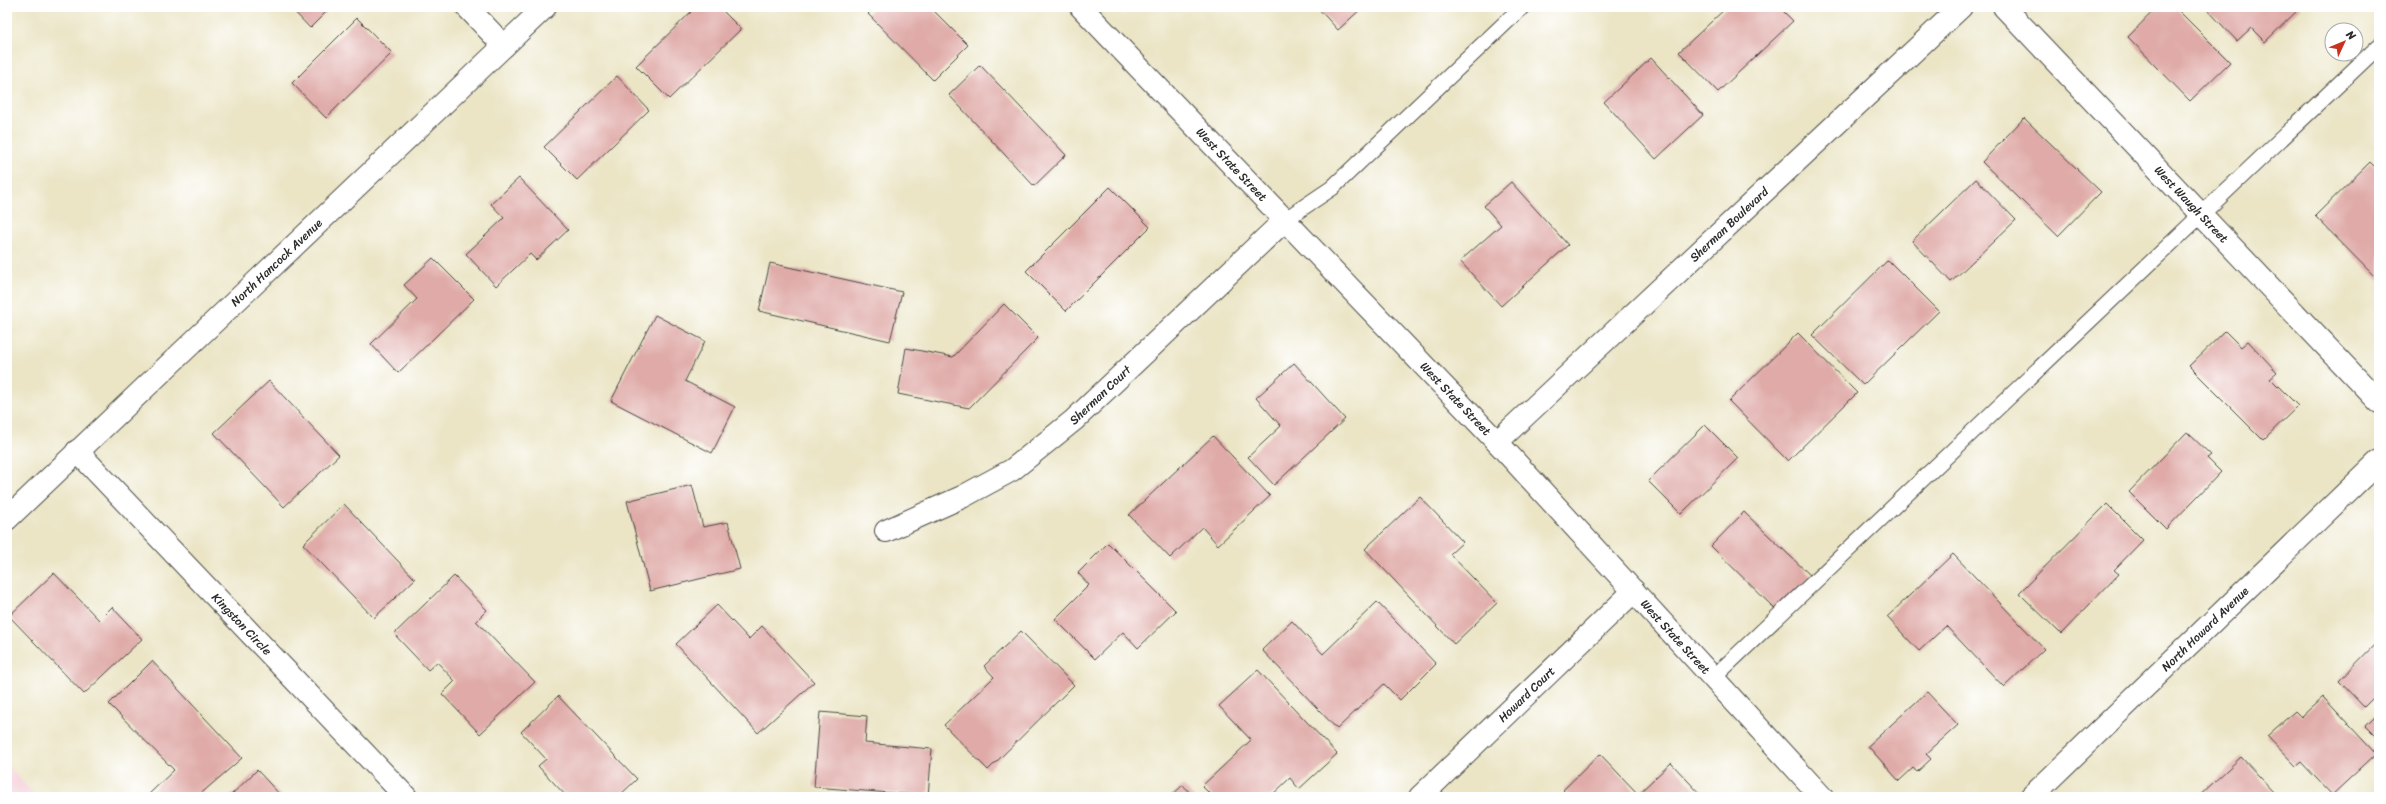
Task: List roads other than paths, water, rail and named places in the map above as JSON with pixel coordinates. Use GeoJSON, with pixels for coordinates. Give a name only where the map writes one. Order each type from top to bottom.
{"type":"FeatureCollection","features":[{"type":"Feature","properties":{"kind":"street"},"geometry":{"type":"LineString","coordinates":[[466,7],[504,46]]}},
{"type":"Feature","properties":{"kind":"street","name":"North Hancock Avenue"},"geometry":{"type":"LineString","coordinates":[[7,518],[545,7]]}},
{"type":"Feature","properties":{"kind":"street","name":"West State Street"},"geometry":{"type":"LineString","coordinates":[[1081,7],[1286,219],[1497,442],[1822,797]]}},
{"type":"Feature","properties":{"kind":"street","name":"Sherman Boulevard"},"geometry":{"type":"LineString","coordinates":[[1497,442],[1960,7]]}},
{"type":"Feature","properties":{"kind":"street","name":"West Waugh Street"},"geometry":{"type":"LineString","coordinates":[[2004,7],[2379,402]]}},
{"type":"Feature","properties":{"kind":"street","name":"Sherman Court"},"geometry":{"type":"LineString","coordinates":[[886,531],[962,497],[1012,470],[1074,420],[1286,219]]}},
{"type":"Feature","properties":{"kind":"street","name":"Kingston Circle"},"geometry":{"type":"LineString","coordinates":[[77,451],[406,797]]}},
{"type":"Feature","properties":{"kind":"street","name":"North Howard Avenue"},"geometry":{"type":"LineString","coordinates":[[2031,797],[2379,461]]}},
{"type":"Feature","properties":{"kind":"street","name":"Howard Court"},"geometry":{"type":"LineString","coordinates":[[1420,797],[1634,592]]}},
{"type":"Feature","properties":{"kind":"lane"},"geometry":{"type":"LineString","coordinates":[[1286,219],[1332,188],[1522,7]]}},
{"type":"Feature","properties":{"kind":"lane"},"geometry":{"type":"LineString","coordinates":[[1713,678],[2202,216],[2379,46]]}}]}
